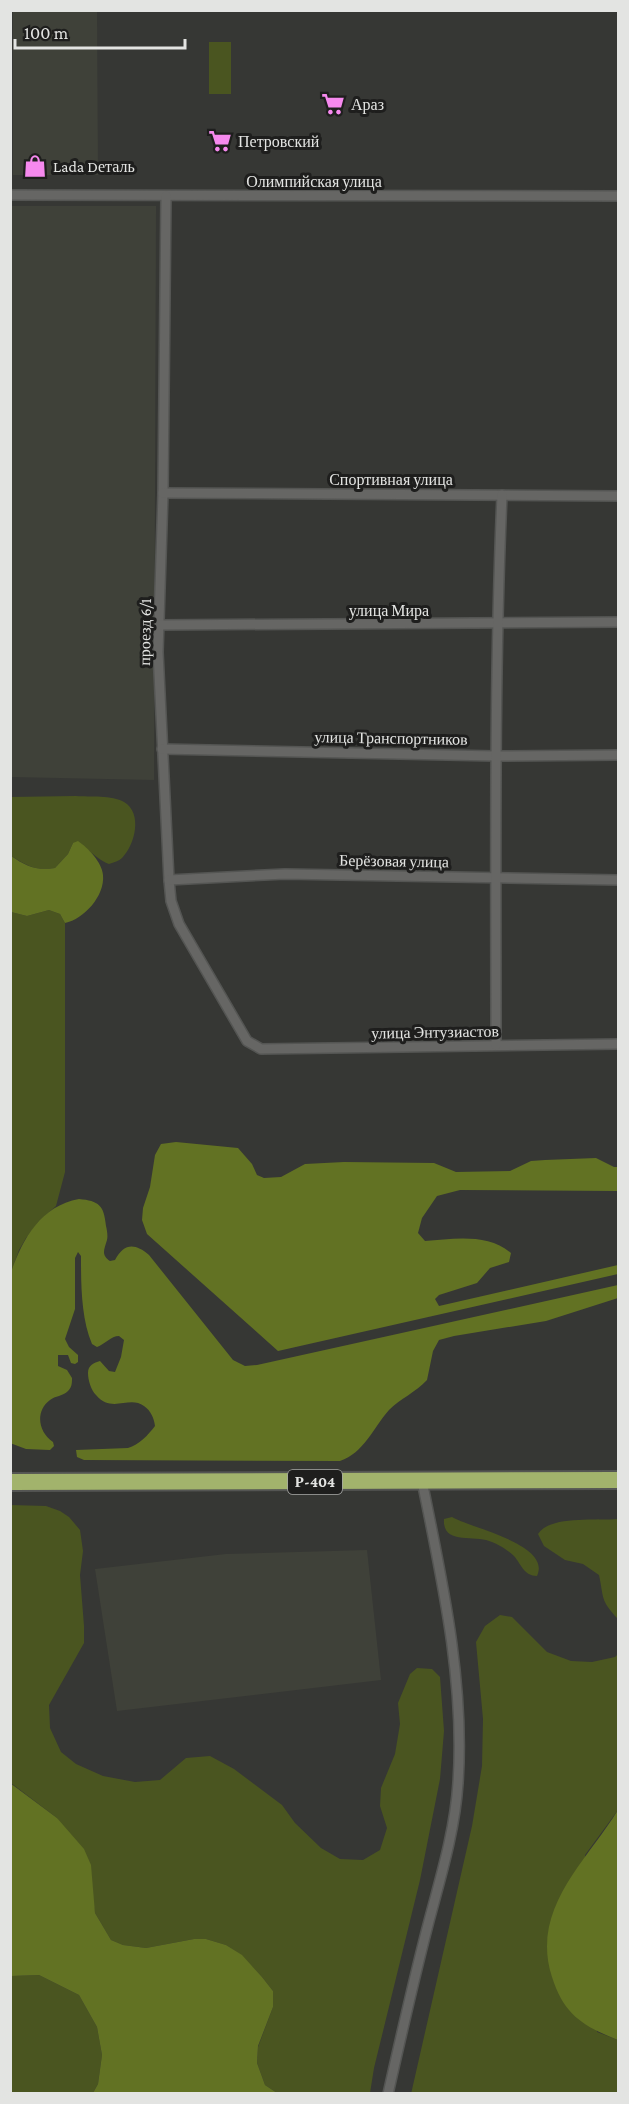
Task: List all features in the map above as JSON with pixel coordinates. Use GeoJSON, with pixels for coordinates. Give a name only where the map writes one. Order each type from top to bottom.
{"type":"FeatureCollection","features":[{"type":"Feature","properties":{"kind":"highway","name":"Р-404"},"geometry":{"type":"LineString","coordinates":[[10,1482],[618,1480]]}},
{"type":"Feature","properties":{"kind":"street","name":"Олимпийская улица"},"geometry":{"type":"LineString","coordinates":[[10,195],[618,196]]}},
{"type":"Feature","properties":{"kind":"street","name":"проезд 6/1"},"geometry":{"type":"LineString","coordinates":[[166,196],[159,681],[171,901],[179,924],[247,1041],[254,1046]]}},
{"type":"Feature","properties":{"kind":"street","name":"Спортивная улица"},"geometry":{"type":"LineString","coordinates":[[163,493],[618,496]]}},
{"type":"Feature","properties":{"kind":"street"},"geometry":{"type":"LineString","coordinates":[[496,1046],[495,756],[502,495]]}},
{"type":"Feature","properties":{"kind":"street","name":"улица Мира"},"geometry":{"type":"LineString","coordinates":[[159,626],[618,622]]}},
{"type":"Feature","properties":{"kind":"street","name":"улица Транспортников"},"geometry":{"type":"LineString","coordinates":[[162,749],[495,756],[618,755]]}},
{"type":"Feature","properties":{"kind":"street","name":"Берёзовая улица"},"geometry":{"type":"LineString","coordinates":[[169,880],[285,874],[618,880]]}},
{"type":"Feature","properties":{"kind":"street","name":"улица Энтузиастов"},"geometry":{"type":"LineString","coordinates":[[254,1046],[269,1050],[618,1044]]}},
{"type":"Feature","properties":{"kind":"street"},"geometry":{"type":"LineString","coordinates":[[388,2094],[406,2009],[449,1845],[459,1776],[460,1736],[451,1637],[422,1481]]}},
{"type":"Feature","properties":{"kind":"shaded area"},"geometry":{"type":"Polygon","coordinates":[[[13,11],[97,11],[98,175],[13,175],[13,11]]]}},
{"type":"Feature","properties":{"kind":"shaded area"},"geometry":{"type":"Polygon","coordinates":[[[11,206],[156,206],[154,780],[11,777],[11,206]]]}},
{"type":"Feature","properties":{"kind":"shaded area"},"geometry":{"type":"Polygon","coordinates":[[[367,1550],[381,1680],[117,1711],[95,1569],[226,1554],[367,1550]]]}},
{"type":"Feature","properties":{"kind":"green space"},"geometry":{"type":"Polygon","coordinates":[[[209,42],[231,42],[231,94],[209,94],[209,42]]]}},
{"type":"Feature","properties":{"kind":"green space"},"geometry":{"type":"Polygon","coordinates":[[[10,797],[113,798],[130,807],[134,814],[135,829],[127,852],[122,858],[109,864],[73,843],[68,854],[55,868],[32,867],[11,856],[10,797]]]}},
{"type":"Feature","properties":{"kind":"green space"},"geometry":{"type":"Polygon","coordinates":[[[78,841],[94,856],[103,875],[101,891],[86,912],[65,923],[60,914],[49,910],[27,916],[11,912],[11,856],[32,867],[55,868],[68,854],[73,843],[78,841]]]}},
{"type":"Feature","properties":{"kind":"green space"},"geometry":{"type":"Polygon","coordinates":[[[49,910],[60,914],[65,923],[65,1172],[56,1206],[39,1221],[26,1238],[11,1272],[11,912],[27,916],[49,910]]]}},
{"type":"Feature","properties":{"kind":"green space"},"geometry":{"type":"Polygon","coordinates":[[[176,1142],[238,1148],[252,1164],[257,1175],[264,1178],[281,1177],[305,1164],[434,1163],[456,1172],[510,1171],[531,1161],[596,1158],[618,1167],[618,1191],[460,1190],[437,1196],[422,1218],[418,1233],[425,1241],[470,1239],[492,1242],[511,1253],[509,1262],[490,1268],[477,1283],[439,1295],[435,1299],[439,1306],[618,1265],[618,1274],[278,1351],[147,1234],[142,1220],[143,1208],[150,1187],[155,1155],[161,1144],[176,1142]]]}},
{"type":"Feature","properties":{"kind":"green space"},"geometry":{"type":"Polygon","coordinates":[[[79,1199],[96,1203],[104,1213],[107,1233],[105,1257],[110,1261],[115,1260],[122,1250],[130,1247],[139,1248],[149,1255],[233,1360],[245,1366],[618,1285],[618,1298],[546,1321],[439,1340],[433,1351],[427,1380],[389,1410],[356,1452],[340,1461],[84,1460],[77,1457],[76,1450],[132,1447],[155,1426],[152,1415],[144,1406],[132,1402],[108,1403],[96,1395],[91,1388],[88,1373],[90,1366],[100,1361],[109,1371],[115,1372],[124,1340],[116,1336],[97,1347],[92,1344],[84,1312],[81,1256],[78,1252],[75,1258],[75,1309],[65,1339],[69,1347],[78,1355],[78,1362],[71,1363],[68,1355],[58,1355],[58,1366],[67,1370],[72,1378],[72,1385],[66,1393],[45,1405],[40,1415],[44,1433],[54,1446],[50,1450],[26,1449],[10,1443],[11,1272],[21,1247],[35,1225],[54,1209],[79,1199]]]}},
{"type":"Feature","properties":{"kind":"green space"},"geometry":{"type":"Polygon","coordinates":[[[10,1505],[46,1506],[60,1511],[69,1517],[80,1530],[83,1551],[80,1575],[84,1643],[49,1705],[50,1728],[61,1752],[76,1764],[103,1776],[135,1782],[160,1780],[186,1758],[210,1756],[234,1769],[282,1805],[295,1823],[321,1848],[340,1859],[363,1860],[380,1850],[387,1828],[380,1806],[381,1788],[395,1754],[400,1724],[398,1703],[410,1674],[417,1668],[432,1669],[440,1677],[444,1731],[440,1779],[420,1880],[374,2068],[370,2093],[277,2093],[265,2085],[257,2063],[258,2047],[273,2007],[273,1991],[262,1977],[241,1955],[226,1945],[206,1939],[146,1948],[123,1945],[111,1940],[95,1913],[92,1894],[57,1818],[11,1783],[10,1505]]]}},
{"type":"Feature","properties":{"kind":"green space"},"geometry":{"type":"Polygon","coordinates":[[[452,1517],[521,1546],[533,1555],[538,1565],[537,1576],[526,1572],[514,1556],[495,1543],[483,1539],[460,1538],[448,1533],[444,1519],[452,1517]]]}},
{"type":"Feature","properties":{"kind":"green space"},"geometry":{"type":"Polygon","coordinates":[[[618,1519],[618,1619],[605,1603],[599,1575],[583,1564],[565,1560],[544,1546],[538,1534],[544,1528],[563,1521],[618,1519]]]}},
{"type":"Feature","properties":{"kind":"green space"},"geometry":{"type":"Polygon","coordinates":[[[500,1615],[512,1617],[547,1652],[571,1661],[592,1662],[615,1657],[618,1654],[618,1810],[585,1855],[597,2032],[618,2040],[618,2093],[411,2094],[472,1826],[482,1766],[483,1719],[476,1642],[485,1626],[500,1615]]]}},
{"type":"Feature","properties":{"kind":"green space"},"geometry":{"type":"Polygon","coordinates":[[[10,1783],[57,1818],[84,1849],[91,1865],[95,1913],[111,1940],[123,1945],[146,1948],[206,1939],[226,1945],[242,1955],[262,1977],[273,1991],[273,2007],[258,2046],[257,2063],[265,2085],[277,2093],[93,2093],[98,2084],[102,2055],[97,2027],[79,1995],[39,1975],[11,1976],[10,1783]]]}},
{"type":"Feature","properties":{"kind":"green space"},"geometry":{"type":"Polygon","coordinates":[[[618,1810],[618,2040],[585,2024],[569,2010],[562,2001],[552,1977],[547,1952],[549,1930],[555,1908],[565,1888],[618,1810]]]}},
{"type":"Feature","properties":{"kind":"green space"},"geometry":{"type":"Polygon","coordinates":[[[39,1975],[79,1995],[97,2027],[102,2055],[98,2084],[93,2093],[11,2093],[10,1976],[39,1975]]]}},
{"type":"Feature","properties":{"kind":"place","name":"Араз"},"geometry":{"type":"Point","coordinates":[333,104]}},
{"type":"Feature","properties":{"kind":"place","name":"Петровский"},"geometry":{"type":"Point","coordinates":[220,141]}},
{"type":"Feature","properties":{"kind":"place","name":"Lada Dеталь"},"geometry":{"type":"Point","coordinates":[35,166]}}]}
